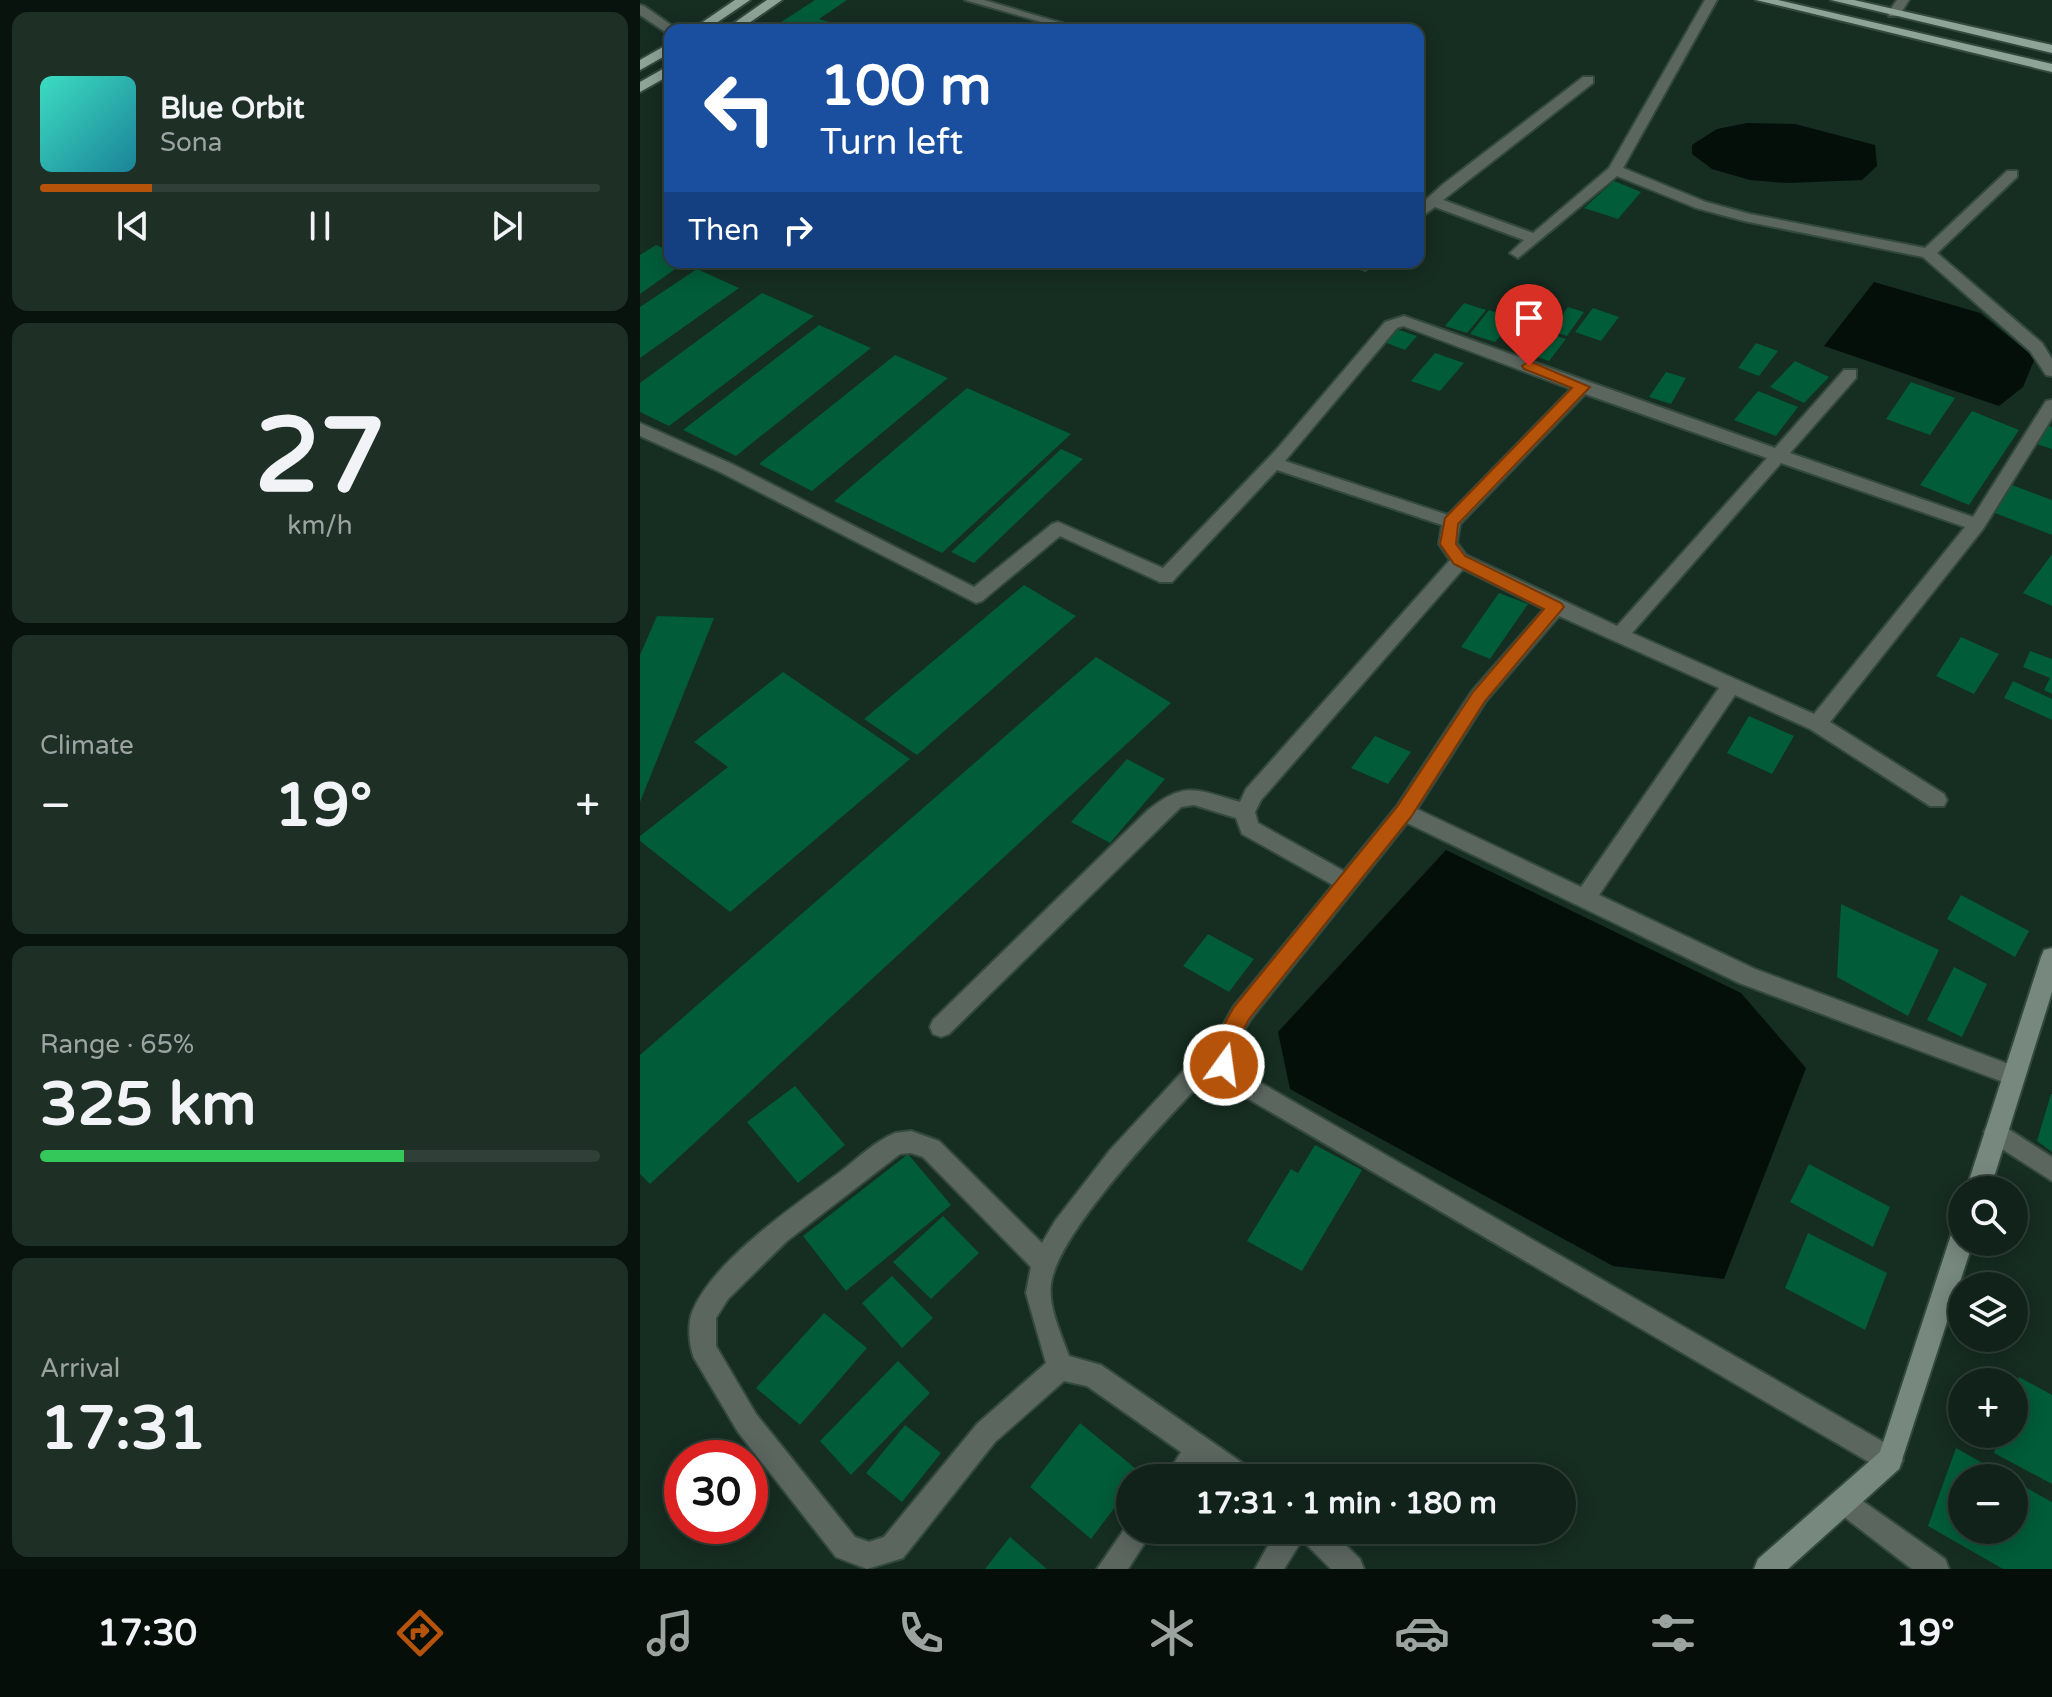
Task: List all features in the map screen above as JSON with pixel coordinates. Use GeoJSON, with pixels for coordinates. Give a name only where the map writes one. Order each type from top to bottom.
{"type":"FeatureCollection","features":[{"type":"Feature","properties":{"kind":"main road"},"geometry":{"type":"LineString","coordinates":[[706,24],[744,0]]}},
{"type":"Feature","properties":{"kind":"main road"},"geometry":{"type":"LineString","coordinates":[[739,24],[776,0]]}},
{"type":"Feature","properties":{"kind":"main road"},"geometry":{"type":"LineString","coordinates":[[1762,0],[2052,68]]}},
{"type":"Feature","properties":{"kind":"main road"},"geometry":{"type":"LineString","coordinates":[[1837,0],[2052,49]]}},
{"type":"Feature","properties":{"kind":"main road"},"geometry":{"type":"LineString","coordinates":[[640,66],[664,51]]}},
{"type":"Feature","properties":{"kind":"main road"},"geometry":{"type":"LineString","coordinates":[[640,88],[664,73]]}},
{"type":"Feature","properties":{"kind":"street"},"geometry":{"type":"LineString","coordinates":[[1518,253],[1615,170],[1711,0]]}},
{"type":"Feature","properties":{"kind":"street"},"geometry":{"type":"LineString","coordinates":[[1894,13],[1903,0]]}},
{"type":"Feature","properties":{"kind":"street"},"geometry":{"type":"LineString","coordinates":[[640,9],[664,25]]}},
{"type":"Feature","properties":{"kind":"street"},"geometry":{"type":"LineString","coordinates":[[1424,209],[1588,80]]}},
{"type":"Feature","properties":{"kind":"street"},"geometry":{"type":"LineString","coordinates":[[1615,170],[1701,205],[1749,218],[1928,253],[2036,347],[2052,371]]}},
{"type":"Feature","properties":{"kind":"street"},"geometry":{"type":"LineString","coordinates":[[1928,253],[2012,174]]}},
{"type":"Feature","properties":{"kind":"street"},"geometry":{"type":"LineString","coordinates":[[1433,201],[1533,238]]}},
{"type":"Feature","properties":{"kind":"street"},"geometry":{"type":"LineString","coordinates":[[640,429],[726,468],[976,596],[1058,528],[1166,577],[1274,463],[1391,325],[1404,321],[1582,387],[1977,525]]}},
{"type":"Feature","properties":{"kind":"street"},"geometry":{"type":"LineString","coordinates":[[1619,636],[1850,374]]}},
{"type":"Feature","properties":{"kind":"street"},"geometry":{"type":"LineString","coordinates":[[1582,387],[1451,522],[1448,544],[1460,560],[1619,636],[1817,724],[1937,800]]}},
{"type":"Feature","properties":{"kind":"street"},"geometry":{"type":"LineString","coordinates":[[1817,724],[1977,525],[2052,405]]}},
{"type":"Feature","properties":{"kind":"street"},"geometry":{"type":"LineString","coordinates":[[1274,463],[1451,522]]}},
{"type":"Feature","properties":{"kind":"street"},"geometry":{"type":"LineString","coordinates":[[1347,883],[1249,828],[1245,812],[1253,795],[1460,560]]}},
{"type":"Feature","properties":{"kind":"street"},"geometry":{"type":"LineString","coordinates":[[1060,1367],[1038,1287],[1043,1262],[1095,1186],[1227,1039],[1242,1013],[1404,812],[1479,696],[1556,607]]}},
{"type":"Feature","properties":{"kind":"street"},"geometry":{"type":"LineString","coordinates":[[1585,898],[1731,686]]}},
{"type":"Feature","properties":{"kind":"street"},"geometry":{"type":"LineString","coordinates":[[941,1027],[1155,816],[1176,799],[1194,797],[1245,812]]}},
{"type":"Feature","properties":{"kind":"street"},"geometry":{"type":"LineString","coordinates":[[1404,812],[1747,976],[2014,1076]]}},
{"type":"Feature","properties":{"kind":"street"},"geometry":{"type":"LineString","coordinates":[[1982,1176],[2052,957]]}},
{"type":"Feature","properties":{"kind":"street"},"geometry":{"type":"LineString","coordinates":[[1227,1039],[1224,1065],[1253,1090],[1890,1460]]}},
{"type":"Feature","properties":{"kind":"street"},"geometry":{"type":"LineString","coordinates":[[1996,1132],[2052,1170]]}},
{"type":"Feature","properties":{"kind":"street"},"geometry":{"type":"LineString","coordinates":[[1043,1262],[931,1149],[911,1142],[895,1144],[778,1233],[719,1290],[703,1315],[703,1349],[747,1423],[836,1535],[846,1547],[869,1556],[893,1548],[986,1433],[1060,1367]]}},
{"type":"Feature","properties":{"kind":"street"},"geometry":{"type":"LineString","coordinates":[[1768,1569],[1890,1460],[1956,1256]]}},
{"type":"Feature","properties":{"kind":"street"},"geometry":{"type":"LineString","coordinates":[[1060,1367],[1092,1374],[1222,1464]]}},
{"type":"Feature","properties":{"kind":"street"},"geometry":{"type":"LineString","coordinates":[[1188,1464],[1200,1448]]}},
{"type":"Feature","properties":{"kind":"street"},"geometry":{"type":"LineString","coordinates":[[1844,1501],[1935,1569]]}},
{"type":"Feature","properties":{"kind":"street"},"geometry":{"type":"LineString","coordinates":[[1111,1569],[1130,1544]]}},
{"type":"Feature","properties":{"kind":"street"},"geometry":{"type":"LineString","coordinates":[[1269,1569],[1284,1544]]}},
{"type":"Feature","properties":{"kind":"street"},"geometry":{"type":"LineString","coordinates":[[1325,1544],[1350,1569]]}},
{"type":"Feature","properties":{"kind":"lane"},"geometry":{"type":"LineString","coordinates":[[971,0],[1006,4],[1059,24]]}},
{"type":"Feature","properties":{"kind":"shaded area"},"geometry":{"type":"Polygon","coordinates":[[[1747,123],[1795,124],[1875,145],[1877,166],[1862,180],[1787,183],[1750,180],[1712,169],[1692,154],[1692,145],[1717,129],[1747,123]]]}},
{"type":"Feature","properties":{"kind":"shaded area"},"geometry":{"type":"Polygon","coordinates":[[[1874,282],[1980,313],[2035,358],[2023,387],[1999,406],[1824,346],[1874,282]]]}},
{"type":"Feature","properties":{"kind":"shaded area"},"geometry":{"type":"Polygon","coordinates":[[[1446,850],[1741,993],[1806,1068],[1724,1279],[1613,1266],[1290,1089],[1278,1032],[1446,850]]]}},
{"type":"Feature","properties":{"kind":"building"},"geometry":{"type":"Polygon","coordinates":[[[815,0],[847,0],[819,19],[836,24],[778,24],[815,0]]]}},
{"type":"Feature","properties":{"kind":"building"},"geometry":{"type":"Polygon","coordinates":[[[1614,181],[1641,192],[1618,219],[1584,208],[1614,181]]]}},
{"type":"Feature","properties":{"kind":"building"},"geometry":{"type":"Polygon","coordinates":[[[656,245],[664,248],[664,268],[677,268],[640,294],[640,255],[656,245]]]}},
{"type":"Feature","properties":{"kind":"building"},"geometry":{"type":"Polygon","coordinates":[[[697,269],[739,288],[640,358],[640,307],[697,269]]]}},
{"type":"Feature","properties":{"kind":"building"},"geometry":{"type":"Polygon","coordinates":[[[762,293],[814,316],[669,426],[640,412],[640,383],[762,293]]]}},
{"type":"Feature","properties":{"kind":"building"},"geometry":{"type":"Polygon","coordinates":[[[1464,303],[1486,310],[1467,333],[1445,326],[1464,303]]]}},
{"type":"Feature","properties":{"kind":"building"},"geometry":{"type":"Polygon","coordinates":[[[1568,307],[1584,312],[1567,336],[1551,331],[1568,307]]]}},
{"type":"Feature","properties":{"kind":"building"},"geometry":{"type":"Polygon","coordinates":[[[1593,308],[1619,317],[1601,341],[1575,332],[1593,308]]]}},
{"type":"Feature","properties":{"kind":"building"},"geometry":{"type":"Polygon","coordinates":[[[1489,310],[1515,319],[1495,342],[1470,334],[1489,310]]]}},
{"type":"Feature","properties":{"kind":"building"},"geometry":{"type":"Polygon","coordinates":[[[819,325],[871,348],[736,456],[683,430],[819,325]]]}},
{"type":"Feature","properties":{"kind":"building"},"geometry":{"type":"Polygon","coordinates":[[[1396,329],[1417,336],[1405,350],[1384,342],[1396,329]]]}},
{"type":"Feature","properties":{"kind":"building"},"geometry":{"type":"Polygon","coordinates":[[[1545,332],[1566,339],[1549,361],[1528,354],[1545,332]]]}},
{"type":"Feature","properties":{"kind":"building"},"geometry":{"type":"Polygon","coordinates":[[[1756,343],[1778,351],[1759,376],[1738,368],[1756,343]]]}},
{"type":"Feature","properties":{"kind":"building"},"geometry":{"type":"Polygon","coordinates":[[[1435,353],[1464,363],[1440,391],[1411,381],[1435,353]]]}},
{"type":"Feature","properties":{"kind":"building"},"geometry":{"type":"Polygon","coordinates":[[[895,355],[948,378],[812,491],[759,464],[895,355]]]}},
{"type":"Feature","properties":{"kind":"building"},"geometry":{"type":"Polygon","coordinates":[[[1795,361],[1829,377],[1804,403],[1770,387],[1795,361]]]}},
{"type":"Feature","properties":{"kind":"building"},"geometry":{"type":"Polygon","coordinates":[[[1666,372],[1686,378],[1671,404],[1649,397],[1666,372]]]}},
{"type":"Feature","properties":{"kind":"building"},"geometry":{"type":"Polygon","coordinates":[[[1911,382],[1955,398],[1930,435],[1886,419],[1911,382]]]}},
{"type":"Feature","properties":{"kind":"building"},"geometry":{"type":"Polygon","coordinates":[[[967,388],[1071,434],[942,553],[834,501],[967,388]]]}},
{"type":"Feature","properties":{"kind":"building"},"geometry":{"type":"Polygon","coordinates":[[[1758,391],[1798,407],[1776,436],[1734,420],[1758,391]]]}},
{"type":"Feature","properties":{"kind":"building"},"geometry":{"type":"Polygon","coordinates":[[[1972,411],[2019,430],[1969,505],[1920,485],[1972,411]]]}},
{"type":"Feature","properties":{"kind":"building"},"geometry":{"type":"Polygon","coordinates":[[[2045,424],[2052,427],[2052,449],[2036,444],[2045,424]]]}},
{"type":"Feature","properties":{"kind":"building"},"geometry":{"type":"Polygon","coordinates":[[[1061,449],[1083,459],[974,563],[951,552],[1061,449]]]}},
{"type":"Feature","properties":{"kind":"building"},"geometry":{"type":"Polygon","coordinates":[[[2012,485],[2052,500],[2052,535],[1995,513],[2012,485]]]}},
{"type":"Feature","properties":{"kind":"building"},"geometry":{"type":"Polygon","coordinates":[[[2052,554],[2052,606],[2023,593],[2052,554]]]}},
{"type":"Feature","properties":{"kind":"building"},"geometry":{"type":"Polygon","coordinates":[[[1024,585],[1076,616],[917,755],[864,719],[1024,585]]]}},
{"type":"Feature","properties":{"kind":"building"},"geometry":{"type":"Polygon","coordinates":[[[1499,593],[1528,604],[1490,659],[1461,647],[1499,593]]]}},
{"type":"Feature","properties":{"kind":"building"},"geometry":{"type":"Polygon","coordinates":[[[657,616],[714,618],[640,802],[640,655],[657,616]]]}},
{"type":"Feature","properties":{"kind":"building"},"geometry":{"type":"Polygon","coordinates":[[[1961,637],[1999,654],[1974,694],[1936,676],[1961,637]]]}},
{"type":"Feature","properties":{"kind":"building"},"geometry":{"type":"Polygon","coordinates":[[[2030,651],[2052,659],[2052,694],[2044,690],[2050,678],[2023,667],[2030,651]]]}},
{"type":"Feature","properties":{"kind":"building"},"geometry":{"type":"Polygon","coordinates":[[[1096,657],[1171,703],[650,1184],[640,1174],[640,1055],[1096,657]]]}},
{"type":"Feature","properties":{"kind":"building"},"geometry":{"type":"Polygon","coordinates":[[[783,672],[910,759],[730,912],[640,841],[640,836],[728,767],[694,742],[783,672]]]}},
{"type":"Feature","properties":{"kind":"building"},"geometry":{"type":"Polygon","coordinates":[[[2013,681],[2052,699],[2052,720],[2004,698],[2013,681]]]}},
{"type":"Feature","properties":{"kind":"building"},"geometry":{"type":"Polygon","coordinates":[[[1749,716],[1794,736],[1772,774],[1727,753],[1749,716]]]}},
{"type":"Feature","properties":{"kind":"building"},"geometry":{"type":"Polygon","coordinates":[[[1375,736],[1411,752],[1388,784],[1351,768],[1375,736]]]}},
{"type":"Feature","properties":{"kind":"building"},"geometry":{"type":"Polygon","coordinates":[[[1127,759],[1165,779],[1110,843],[1071,822],[1127,759]]]}},
{"type":"Feature","properties":{"kind":"building"},"geometry":{"type":"Polygon","coordinates":[[[1961,895],[2029,931],[2015,957],[1947,919],[1961,895]]]}},
{"type":"Feature","properties":{"kind":"building"},"geometry":{"type":"Polygon","coordinates":[[[1841,904],[1939,950],[1908,1016],[1837,977],[1841,904]]]}},
{"type":"Feature","properties":{"kind":"building"},"geometry":{"type":"Polygon","coordinates":[[[1208,934],[1254,959],[1229,992],[1183,966],[1208,934]]]}},
{"type":"Feature","properties":{"kind":"building"},"geometry":{"type":"Polygon","coordinates":[[[1954,967],[1987,984],[1962,1037],[1927,1020],[1954,967]]]}},
{"type":"Feature","properties":{"kind":"building"},"geometry":{"type":"Polygon","coordinates":[[[795,1086],[845,1145],[798,1183],[747,1122],[795,1086]]]}},
{"type":"Feature","properties":{"kind":"building"},"geometry":{"type":"Polygon","coordinates":[[[2052,1094],[2052,1152],[2037,1141],[2052,1094]]]}},
{"type":"Feature","properties":{"kind":"building"},"geometry":{"type":"Polygon","coordinates":[[[1315,1145],[1362,1170],[1302,1271],[1247,1241],[1291,1169],[1298,1173],[1315,1145]]]}},
{"type":"Feature","properties":{"kind":"building"},"geometry":{"type":"Polygon","coordinates":[[[908,1154],[951,1205],[846,1291],[803,1236],[908,1154]]]}},
{"type":"Feature","properties":{"kind":"building"},"geometry":{"type":"Polygon","coordinates":[[[1809,1164],[1890,1207],[1873,1247],[1790,1202],[1809,1164]]]}},
{"type":"Feature","properties":{"kind":"building"},"geometry":{"type":"Polygon","coordinates":[[[943,1216],[979,1253],[931,1299],[893,1262],[943,1216]]]}},
{"type":"Feature","properties":{"kind":"building"},"geometry":{"type":"Polygon","coordinates":[[[1808,1233],[1887,1273],[1865,1330],[1785,1288],[1808,1233]]]}},
{"type":"Feature","properties":{"kind":"building"},"geometry":{"type":"Polygon","coordinates":[[[892,1276],[933,1318],[902,1348],[862,1303],[892,1276]]]}},
{"type":"Feature","properties":{"kind":"building"},"geometry":{"type":"Polygon","coordinates":[[[824,1313],[867,1348],[800,1425],[756,1388],[824,1313]]]}},
{"type":"Feature","properties":{"kind":"building"},"geometry":{"type":"Polygon","coordinates":[[[898,1361],[930,1393],[851,1475],[820,1441],[898,1361]]]}},
{"type":"Feature","properties":{"kind":"building"},"geometry":{"type":"Polygon","coordinates":[[[2028,1382],[2052,1395],[2052,1484],[2028,1471],[2028,1464],[2015,1464],[1994,1453],[1996,1448],[2028,1448],[2028,1382]]]}},
{"type":"Feature","properties":{"kind":"building"},"geometry":{"type":"Polygon","coordinates":[[[1080,1423],[1130,1464],[1116,1464],[1116,1506],[1091,1539],[1030,1487],[1080,1423]]]}},
{"type":"Feature","properties":{"kind":"building"},"geometry":{"type":"Polygon","coordinates":[[[905,1425],[941,1453],[902,1502],[866,1473],[905,1425]]]}},
{"type":"Feature","properties":{"kind":"building"},"geometry":{"type":"Polygon","coordinates":[[[1956,1448],[1984,1464],[1950,1464],[1956,1448]]]}},
{"type":"Feature","properties":{"kind":"building"},"geometry":{"type":"Polygon","coordinates":[[[1948,1470],[1948,1537],[1928,1526],[1948,1470]]]}},
{"type":"Feature","properties":{"kind":"building"},"geometry":{"type":"Polygon","coordinates":[[[2028,1489],[2052,1502],[2052,1569],[2003,1569],[1959,1544],[2028,1544],[2028,1489]]]}},
{"type":"Feature","properties":{"kind":"building"},"geometry":{"type":"Polygon","coordinates":[[[1010,1537],[1047,1569],[985,1569],[1010,1537]]]}},
{"type":"Feature","properties":{"kind":"route"},"geometry":{"type":"LineString","coordinates":[[1224,1065],[1227,1039],[1242,1013],[1404,812],[1479,696],[1556,607],[1460,560],[1448,544],[1451,522],[1582,387],[1529,366]]}}]}
